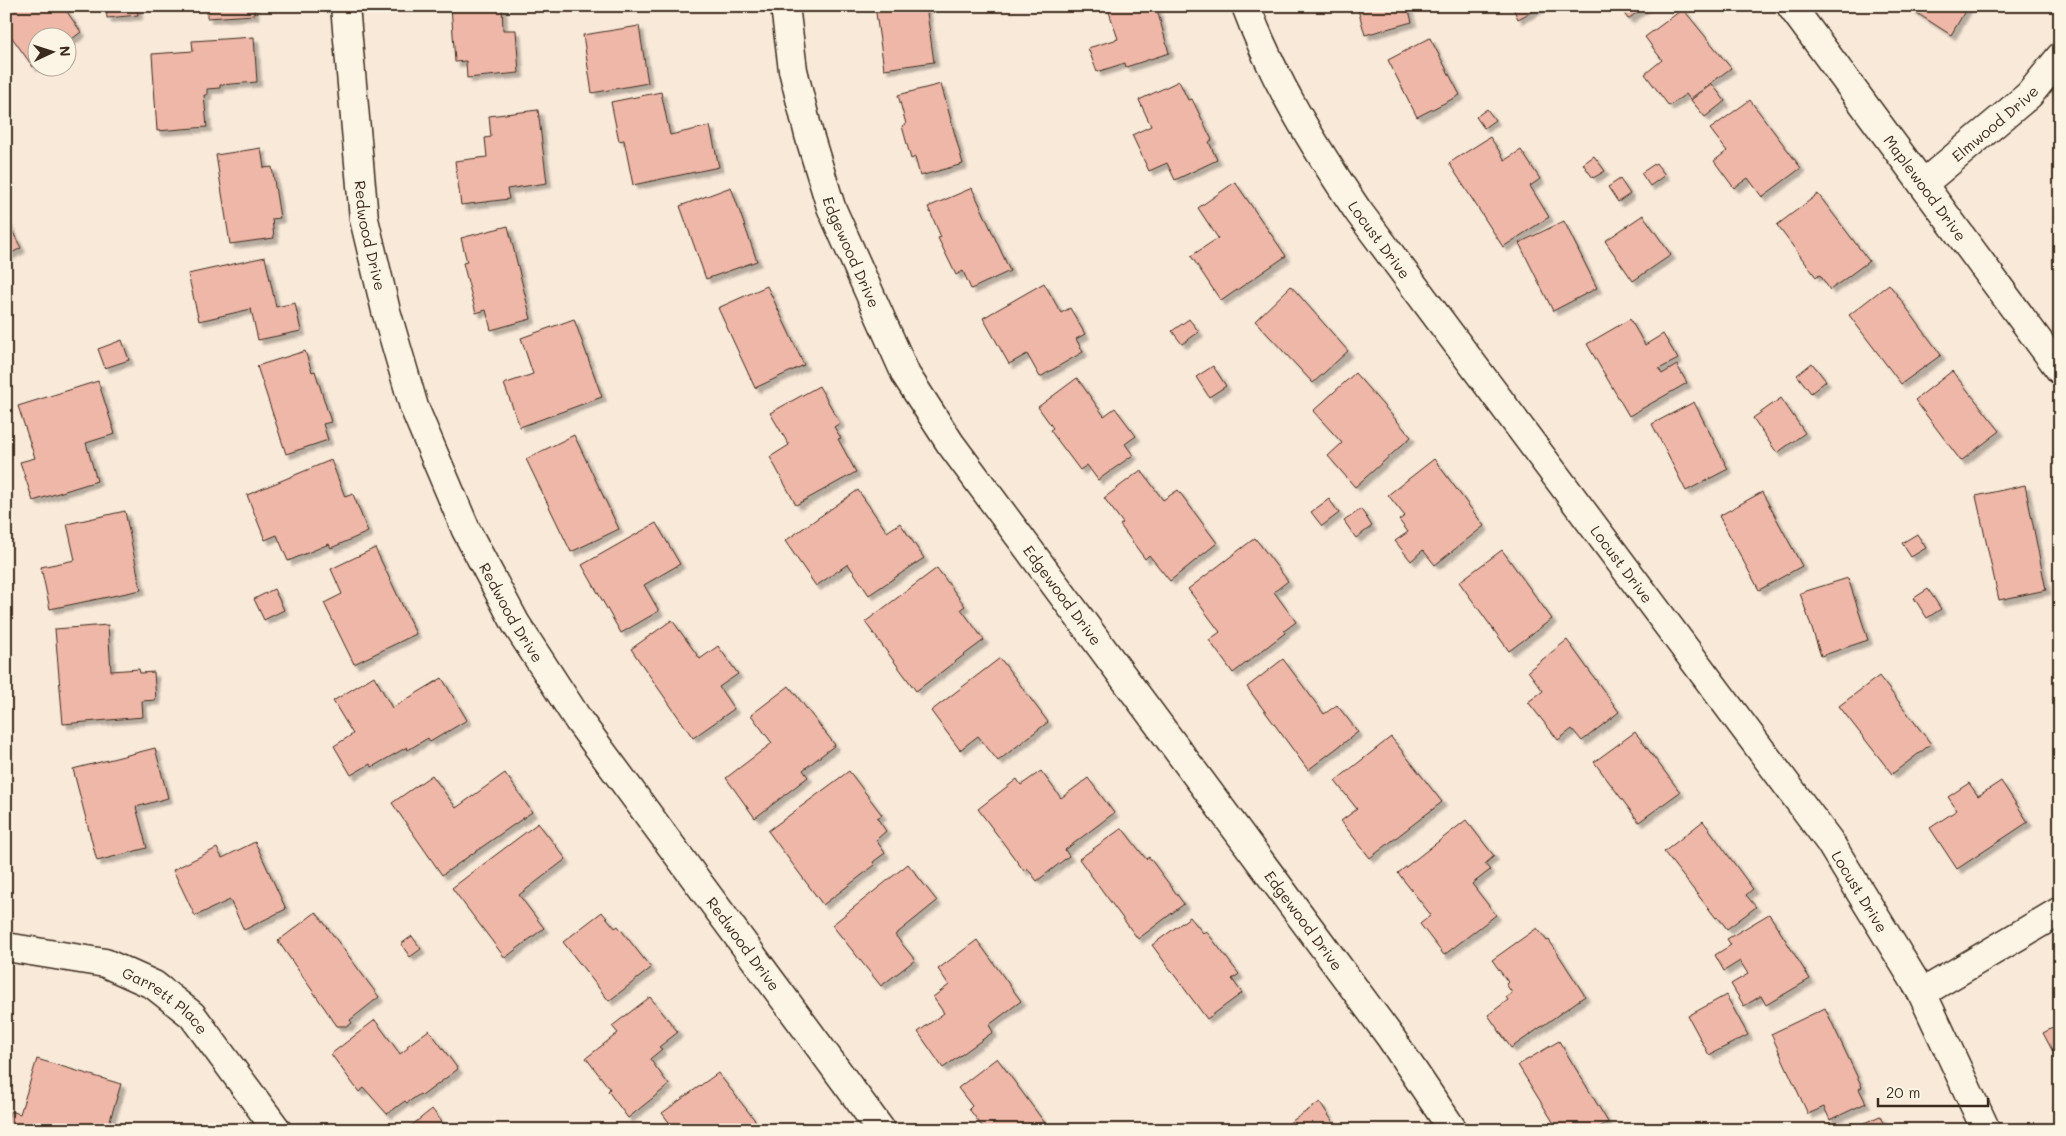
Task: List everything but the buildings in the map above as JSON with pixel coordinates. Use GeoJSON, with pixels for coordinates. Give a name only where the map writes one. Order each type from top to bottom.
{"type":"FeatureCollection","features":[{"type":"Feature","properties":{"kind":"street","name":"Redwood Drive"},"geometry":{"type":"LineString","coordinates":[[345,6],[364,219],[386,311],[414,407],[466,530],[516,624],[579,721],[881,1130]]}},
{"type":"Feature","properties":{"kind":"street","name":"Edgewood Drive"},"geometry":{"type":"LineString","coordinates":[[785,6],[794,70],[809,135],[831,207],[906,375],[950,443],[1391,1038],[1454,1130]]}},
{"type":"Feature","properties":{"kind":"street","name":"Locust Drive"},"geometry":{"type":"LineString","coordinates":[[1246,6],[1259,42],[1283,91],[1315,148],[1358,211],[1829,841],[1922,993],[1986,1130]]}},
{"type":"Feature","properties":{"kind":"street","name":"Maplewood Drive"},"geometry":{"type":"LineString","coordinates":[[1791,6],[2060,370]]}},
{"type":"Feature","properties":{"kind":"street","name":"Elmwood Drive"},"geometry":{"type":"LineString","coordinates":[[1923,184],[2029,95],[2060,57]]}},
{"type":"Feature","properties":{"kind":"street"},"geometry":{"type":"LineString","coordinates":[[1922,993],[2060,912]]}},
{"type":"Feature","properties":{"kind":"street","name":"Garrett Place"},"geometry":{"type":"LineString","coordinates":[[6,947],[105,963],[154,985],[192,1015],[277,1130]]}}]}
